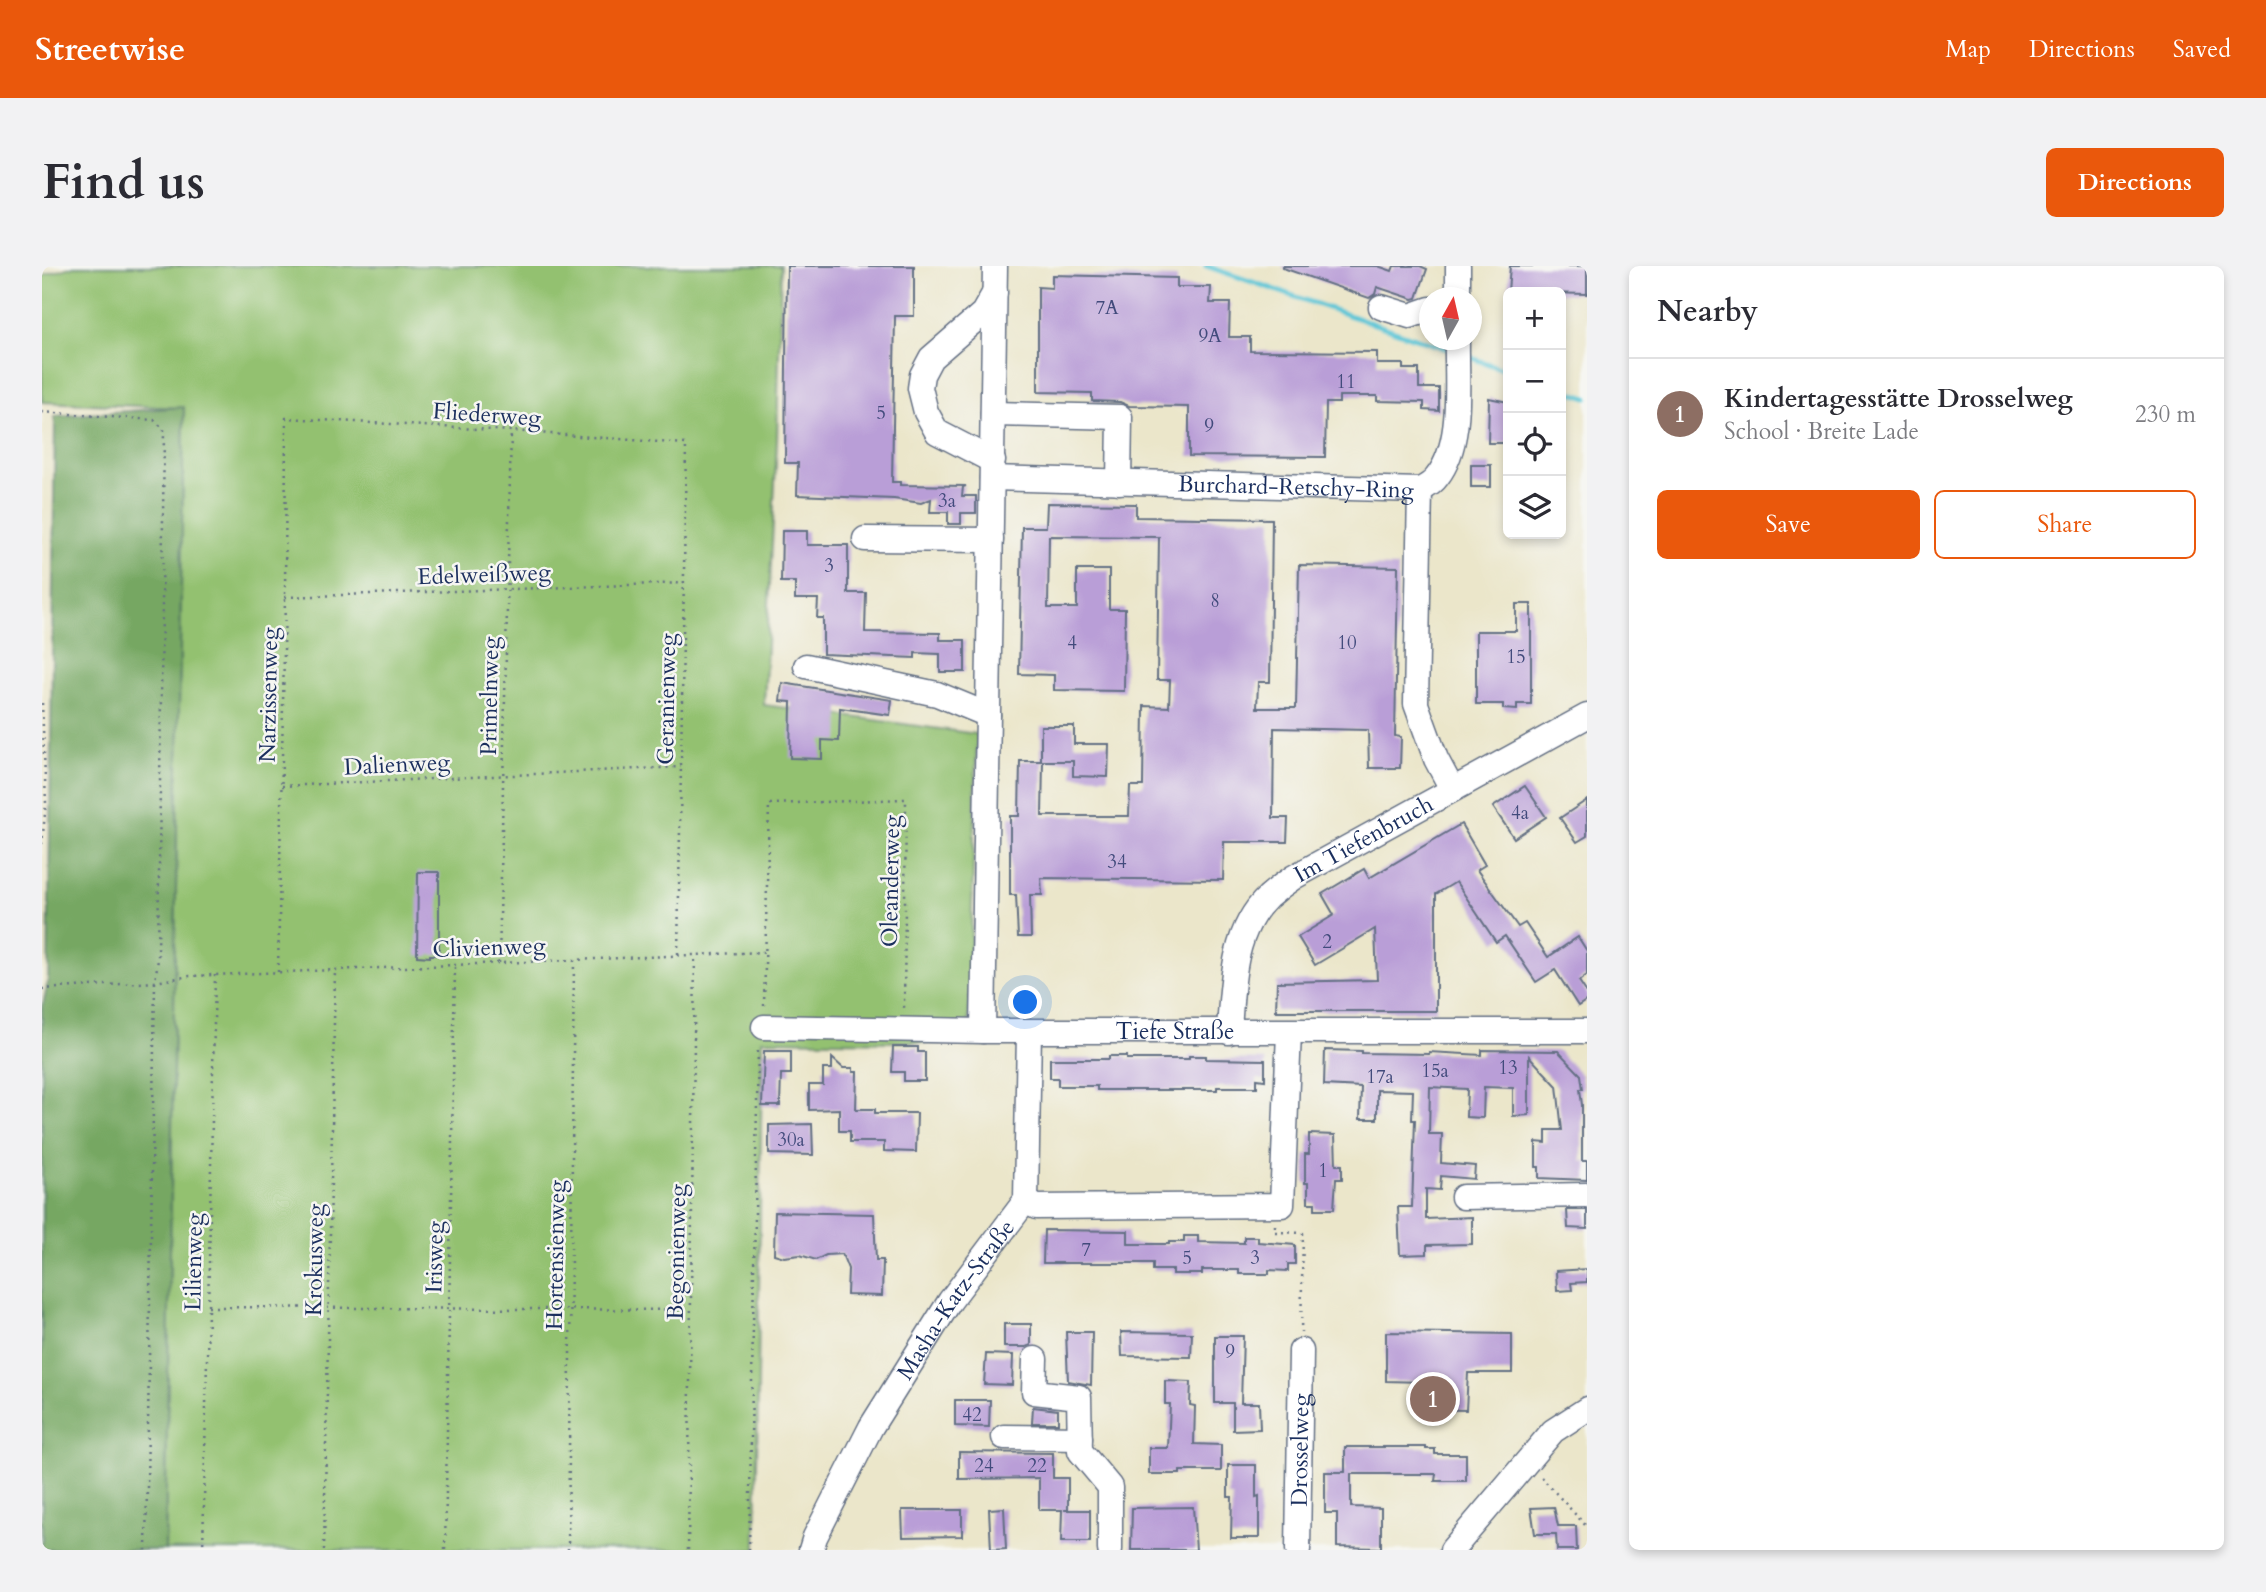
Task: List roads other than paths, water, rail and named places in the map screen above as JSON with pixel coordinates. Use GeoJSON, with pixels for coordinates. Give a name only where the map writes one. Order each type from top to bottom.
{"type":"FeatureCollection","features":[{"type":"Feature","properties":{"kind":"street"},"geometry":{"type":"LineString","coordinates":[[982,1031],[995,266]]}},
{"type":"Feature","properties":{"kind":"street"},"geometry":{"type":"LineString","coordinates":[[992,470],[937,432],[926,412],[920,388],[922,375],[931,358],[983,313],[995,292]]}},
{"type":"Feature","properties":{"kind":"street"},"geometry":{"type":"LineString","coordinates":[[1381,307],[1410,316],[1419,313]]}},
{"type":"Feature","properties":{"kind":"street"},"geometry":{"type":"LineString","coordinates":[[1420,491],[1437,479],[1449,457],[1456,427],[1457,350]]}},
{"type":"Feature","properties":{"kind":"street"},"geometry":{"type":"LineString","coordinates":[[993,414],[1120,418],[1119,482]]}},
{"type":"Feature","properties":{"kind":"street","name":"Burchard-Retschy-Ring"},"geometry":{"type":"LineString","coordinates":[[992,470],[1119,482],[1420,491],[1416,704],[1436,759],[1452,789]]}},
{"type":"Feature","properties":{"kind":"street"},"geometry":{"type":"LineString","coordinates":[[865,539],[991,540]]}},
{"type":"Feature","properties":{"kind":"street"},"geometry":{"type":"LineString","coordinates":[[806,666],[937,694],[988,715]]}},
{"type":"Feature","properties":{"kind":"street","name":"Im Tiefenbruch"},"geometry":{"type":"LineString","coordinates":[[1229,1032],[1237,955],[1249,921],[1267,898],[1294,877],[1587,716]]}},
{"type":"Feature","properties":{"kind":"street","name":"Tiefe Straße"},"geometry":{"type":"LineString","coordinates":[[764,1027],[982,1031],[1587,1031]]}},
{"type":"Feature","properties":{"kind":"street","name":"Masha-Katz-Straße"},"geometry":{"type":"LineString","coordinates":[[811,1550],[871,1427],[950,1301],[1026,1200],[1029,1031]]}},
{"type":"Feature","properties":{"kind":"street"},"geometry":{"type":"LineString","coordinates":[[1026,1200],[1036,1207],[1282,1205],[1289,1031]]}},
{"type":"Feature","properties":{"kind":"street"},"geometry":{"type":"LineString","coordinates":[[1463,1197],[1587,1195]]}},
{"type":"Feature","properties":{"kind":"street","name":"Drosselweg"},"geometry":{"type":"LineString","coordinates":[[1298,1550],[1301,1351]]}},
{"type":"Feature","properties":{"kind":"street"},"geometry":{"type":"LineString","coordinates":[[1035,1359],[1034,1392],[1080,1397],[1080,1451],[1110,1487],[1111,1550]]}},
{"type":"Feature","properties":{"kind":"street"},"geometry":{"type":"LineString","coordinates":[[1452,1550],[1553,1431],[1587,1409]]}},
{"type":"Feature","properties":{"kind":"street"},"geometry":{"type":"LineString","coordinates":[[1004,1437],[1080,1438]]}},
{"type":"Feature","properties":{"kind":"waterway"},"geometry":{"type":"LineString","coordinates":[[1206,266],[1419,339]]}},
{"type":"Feature","properties":{"kind":"waterway"},"geometry":{"type":"LineString","coordinates":[[1469,357],[1503,369]]}},
{"type":"Feature","properties":{"kind":"waterway"},"geometry":{"type":"LineString","coordinates":[[1566,391],[1587,398]]}},
{"type":"Feature","properties":{"kind":"place","name":"Kindertagesstätte Drosselweg"},"geometry":{"type":"Point","coordinates":[1433,1399]}}]}
